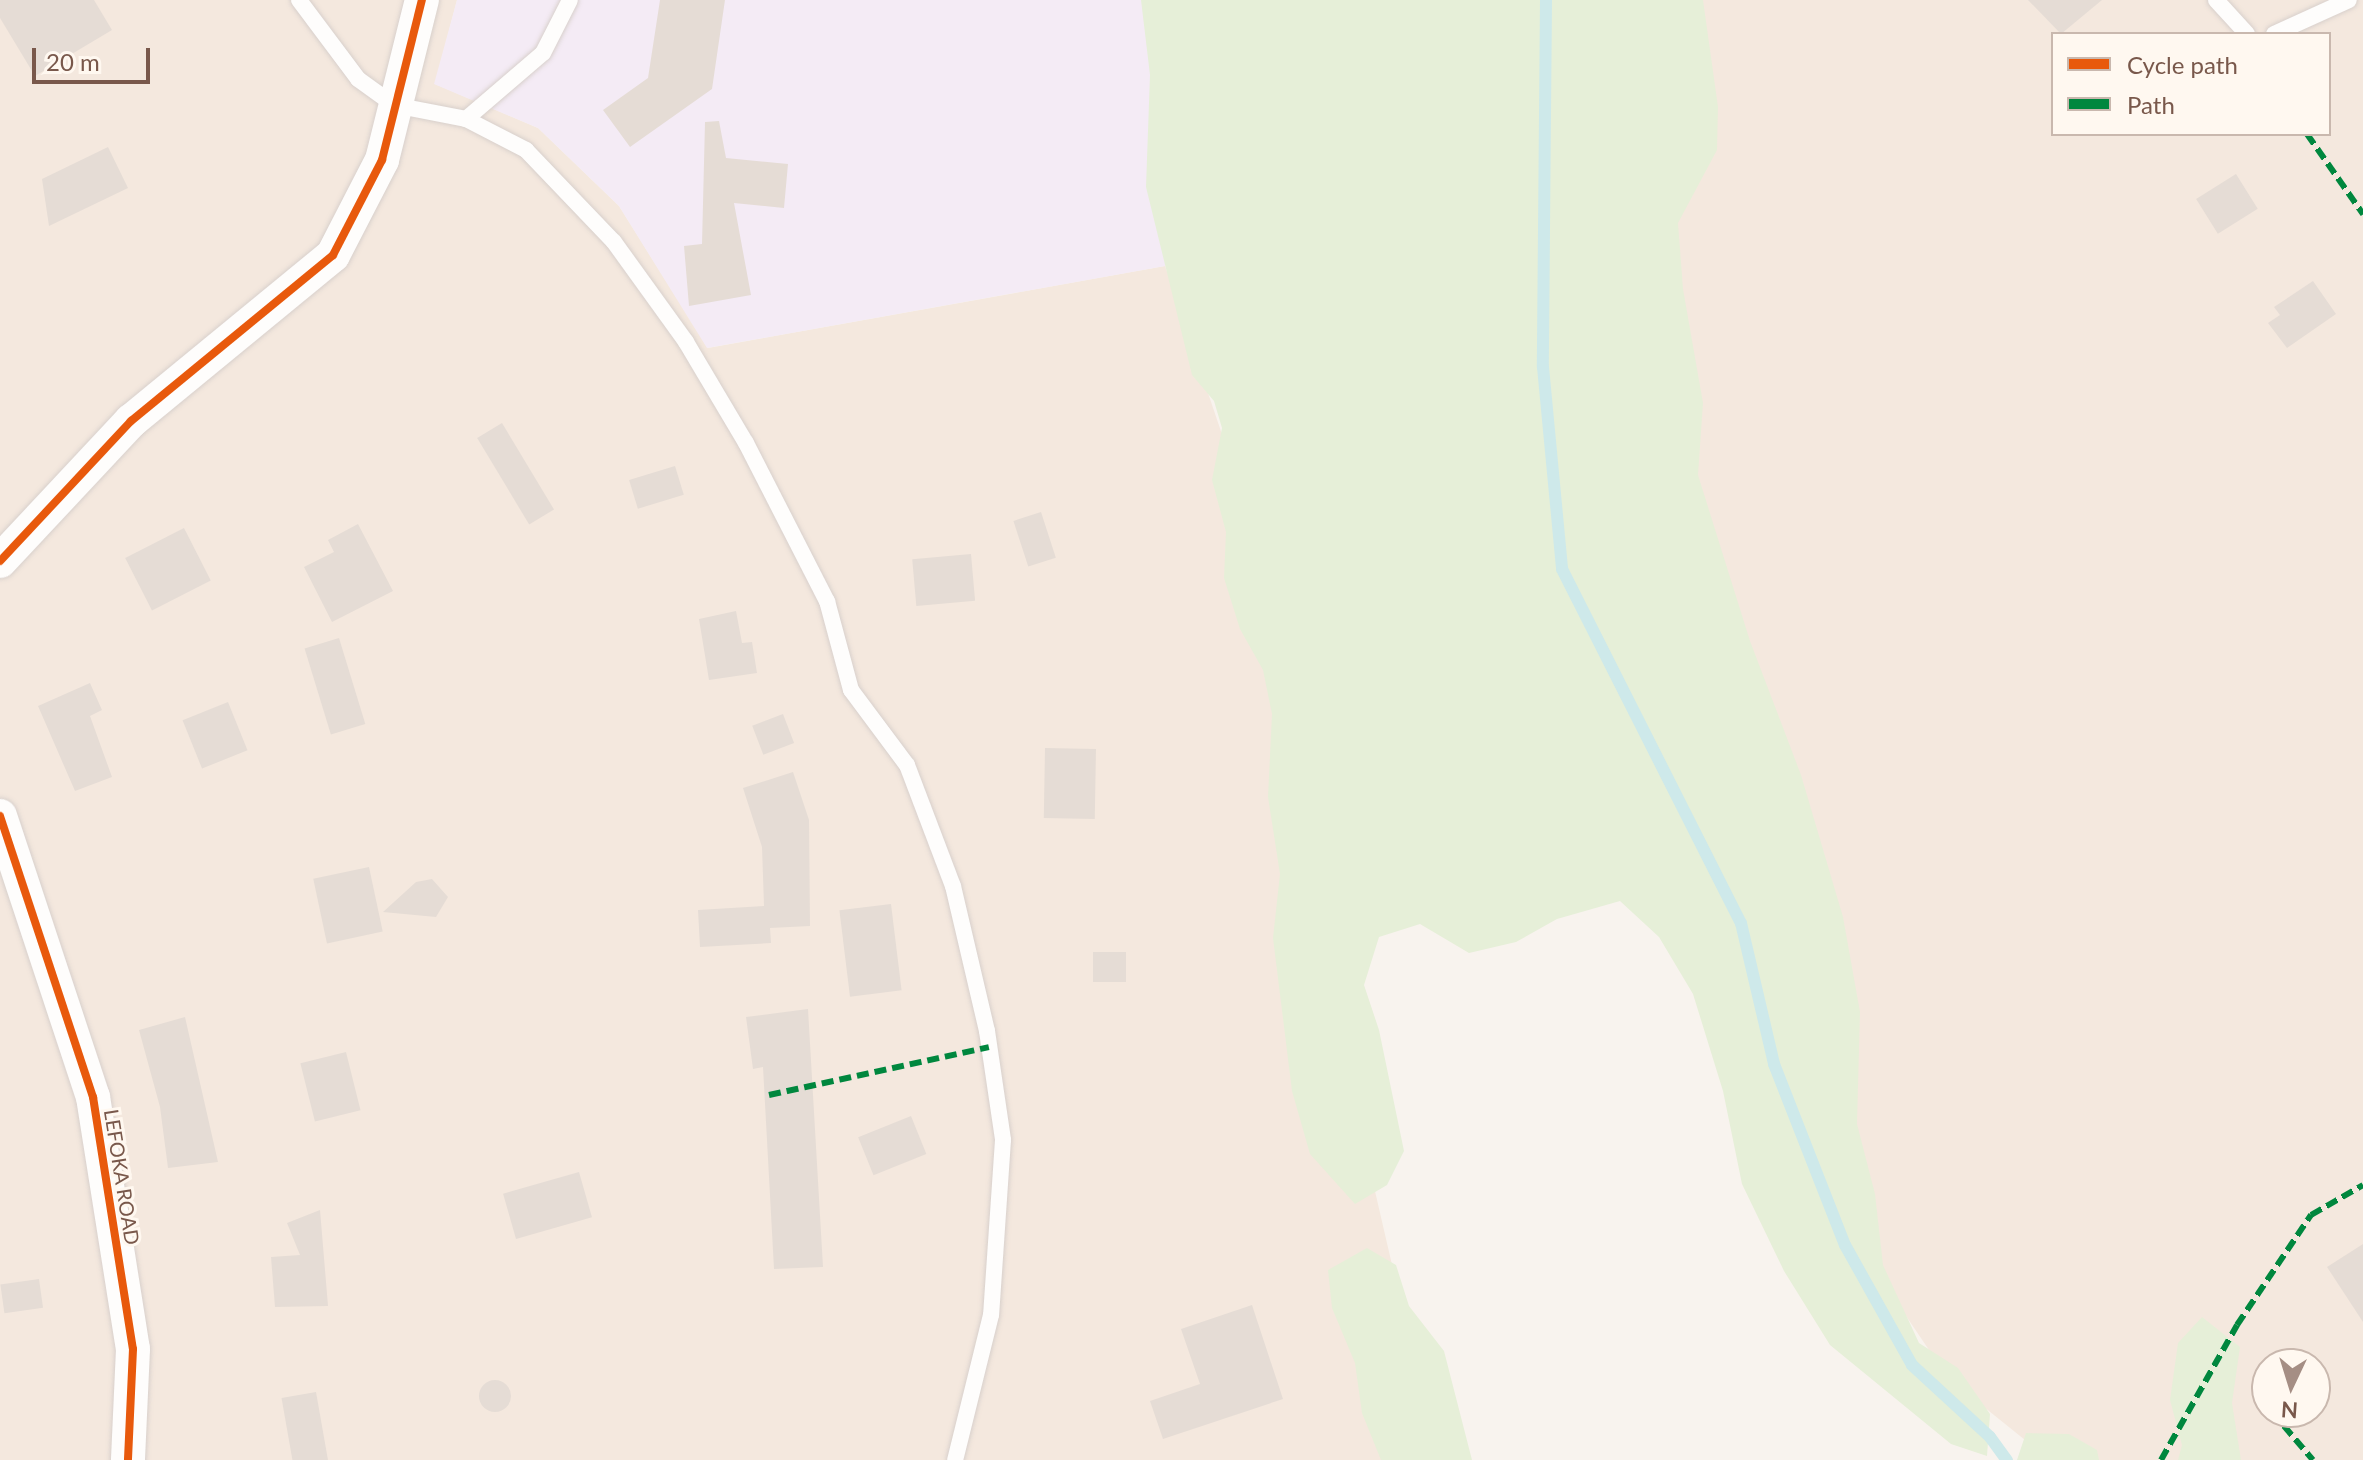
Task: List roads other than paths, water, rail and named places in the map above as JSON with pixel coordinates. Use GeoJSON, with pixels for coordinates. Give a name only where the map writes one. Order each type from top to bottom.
{"type":"FeatureCollection","features":[{"type":"Feature","properties":{"kind":"street"},"geometry":{"type":"LineString","coordinates":[[0,561],[131,421],[333,255],[382,160],[422,0]]}},
{"type":"Feature","properties":{"kind":"street","name":"LEFOKA ROAD"},"geometry":{"type":"LineString","coordinates":[[0,816],[93,1097],[133,1349],[128,1460]]}},
{"type":"Feature","properties":{"kind":"lane"},"geometry":{"type":"LineString","coordinates":[[299,0],[358,79],[394,105],[466,119],[526,150],[614,242],[686,342],[746,443],[827,601],[851,690],[907,765],[953,886],[987,1031],[1003,1140],[991,1315],[955,1460]]}},
{"type":"Feature","properties":{"kind":"lane"},"geometry":{"type":"LineString","coordinates":[[466,119],[543,53],[570,0]]}},
{"type":"Feature","properties":{"kind":"lane"},"geometry":{"type":"LineString","coordinates":[[2216,0],[2245,32]]}},
{"type":"Feature","properties":{"kind":"lane"},"geometry":{"type":"LineString","coordinates":[[2278,32],[2349,0]]}},
{"type":"Feature","properties":{"kind":"waterway"},"geometry":{"type":"LineString","coordinates":[[1546,0],[1543,367],[1562,569],[1741,923],[1774,1064],[1845,1245],[1912,1365],[1990,1437],[2007,1460]]}}]}
